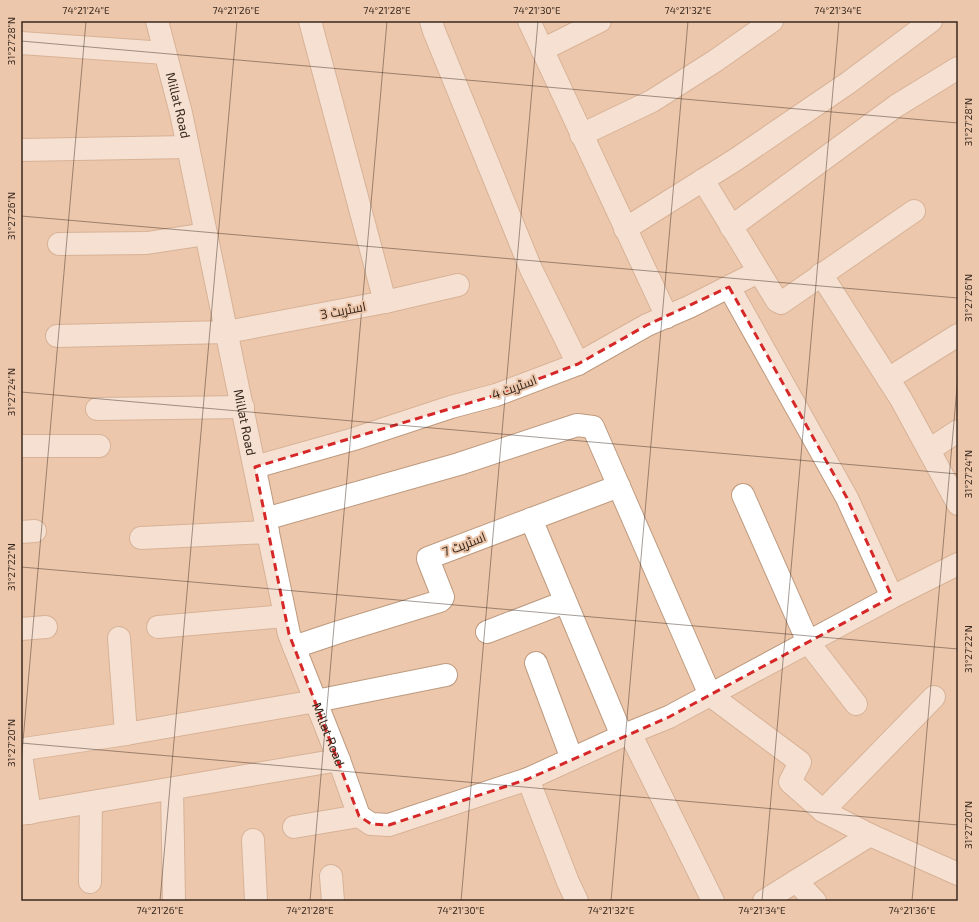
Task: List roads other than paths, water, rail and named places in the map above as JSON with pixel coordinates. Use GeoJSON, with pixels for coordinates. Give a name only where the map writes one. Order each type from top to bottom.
{"type":"FeatureCollection","features":[{"type":"Feature","properties":{"kind":"street","name":"Millat Road"},"geometry":{"type":"LineString","coordinates":[[157,21],[181,113],[289,634],[339,760],[359,816]]}},
{"type":"Feature","properties":{"kind":"street"},"geometry":{"type":"LineString","coordinates":[[310,21],[385,302]]}},
{"type":"Feature","properties":{"kind":"street"},"geometry":{"type":"LineString","coordinates":[[431,21],[531,269],[578,364]]}},
{"type":"Feature","properties":{"kind":"street"},"geometry":{"type":"LineString","coordinates":[[529,21],[666,317]]}},
{"type":"Feature","properties":{"kind":"street"},"geometry":{"type":"LineString","coordinates":[[542,50],[600,21]]}},
{"type":"Feature","properties":{"kind":"street"},"geometry":{"type":"LineString","coordinates":[[581,135],[652,101],[715,61],[772,21]]}},
{"type":"Feature","properties":{"kind":"street"},"geometry":{"type":"LineString","coordinates":[[626,229],[735,160],[848,83],[931,21]]}},
{"type":"Feature","properties":{"kind":"street"},"geometry":{"type":"LineString","coordinates":[[21,43],[165,53]]}},
{"type":"Feature","properties":{"kind":"street"},"geometry":{"type":"LineString","coordinates":[[731,227],[896,106],[958,68]]}},
{"type":"Feature","properties":{"kind":"street"},"geometry":{"type":"LineString","coordinates":[[21,150],[188,147]]}},
{"type":"Feature","properties":{"kind":"street"},"geometry":{"type":"LineString","coordinates":[[703,180],[776,301],[781,303],[914,211]]}},
{"type":"Feature","properties":{"kind":"street"},"geometry":{"type":"LineString","coordinates":[[59,244],[147,243],[206,234]]}},
{"type":"Feature","properties":{"kind":"street","name":"اسٹریٹ 4"},"geometry":{"type":"LineString","coordinates":[[255,467],[354,439],[451,407],[496,395],[578,364],[647,325],[689,307],[758,272]]}},
{"type":"Feature","properties":{"kind":"street"},"geometry":{"type":"LineString","coordinates":[[821,274],[902,399],[958,504]]}},
{"type":"Feature","properties":{"kind":"street","name":"اسٹریٹ 3"},"geometry":{"type":"LineString","coordinates":[[58,336],[227,332],[385,302],[458,285]]}},
{"type":"Feature","properties":{"kind":"street"},"geometry":{"type":"LineString","coordinates":[[729,287],[847,498],[892,597]]}},
{"type":"Feature","properties":{"kind":"street"},"geometry":{"type":"LineString","coordinates":[[888,379],[958,335]]}},
{"type":"Feature","properties":{"kind":"street"},"geometry":{"type":"LineString","coordinates":[[97,409],[242,407]]}},
{"type":"Feature","properties":{"kind":"street"},"geometry":{"type":"LineString","coordinates":[[141,538],[267,525],[576,425],[593,427],[710,695],[800,762],[790,782],[823,811],[870,835],[958,874]]}},
{"type":"Feature","properties":{"kind":"street"},"geometry":{"type":"LineString","coordinates":[[929,450],[958,431]]}},
{"type":"Feature","properties":{"kind":"street"},"geometry":{"type":"LineString","coordinates":[[21,446],[99,446]]}},
{"type":"Feature","properties":{"kind":"street","name":"اسٹریٹ 7"},"geometry":{"type":"LineString","coordinates":[[294,648],[339,632],[440,601],[443,597],[428,558],[619,486]]}},
{"type":"Feature","properties":{"kind":"street"},"geometry":{"type":"LineString","coordinates":[[743,495],[808,642],[856,704]]}},
{"type":"Feature","properties":{"kind":"street"},"geometry":{"type":"LineString","coordinates":[[531,519],[565,602],[626,735],[713,901]]}},
{"type":"Feature","properties":{"kind":"street"},"geometry":{"type":"LineString","coordinates":[[294,827],[359,816],[371,824],[389,825],[528,779],[669,717],[892,597],[958,564]]}},
{"type":"Feature","properties":{"kind":"street"},"geometry":{"type":"LineString","coordinates":[[487,632],[565,602]]}},
{"type":"Feature","properties":{"kind":"street"},"geometry":{"type":"LineString","coordinates":[[158,627],[285,616]]}},
{"type":"Feature","properties":{"kind":"street"},"geometry":{"type":"LineString","coordinates":[[21,630],[46,627]]}},
{"type":"Feature","properties":{"kind":"street"},"geometry":{"type":"LineString","coordinates":[[118,638],[126,734]]}},
{"type":"Feature","properties":{"kind":"street"},"geometry":{"type":"LineString","coordinates":[[536,663],[572,759]]}},
{"type":"Feature","properties":{"kind":"street"},"geometry":{"type":"LineString","coordinates":[[339,760],[25,814],[21,754],[21,751],[24,749],[126,734],[316,701],[446,675]]}},
{"type":"Feature","properties":{"kind":"street"},"geometry":{"type":"LineString","coordinates":[[823,811],[934,697]]}},
{"type":"Feature","properties":{"kind":"street"},"geometry":{"type":"LineString","coordinates":[[528,779],[568,882],[577,901]]}},
{"type":"Feature","properties":{"kind":"street"},"geometry":{"type":"LineString","coordinates":[[172,789],[174,901]]}},
{"type":"Feature","properties":{"kind":"street"},"geometry":{"type":"LineString","coordinates":[[90,882],[91,803]]}},
{"type":"Feature","properties":{"kind":"street"},"geometry":{"type":"LineString","coordinates":[[764,901],[870,835]]}},
{"type":"Feature","properties":{"kind":"street"},"geometry":{"type":"LineString","coordinates":[[252,840],[256,901]]}},
{"type":"Feature","properties":{"kind":"street"},"geometry":{"type":"LineString","coordinates":[[331,876],[333,901]]}},
{"type":"Feature","properties":{"kind":"street"},"geometry":{"type":"LineString","coordinates":[[796,881],[815,901]]}}]}
